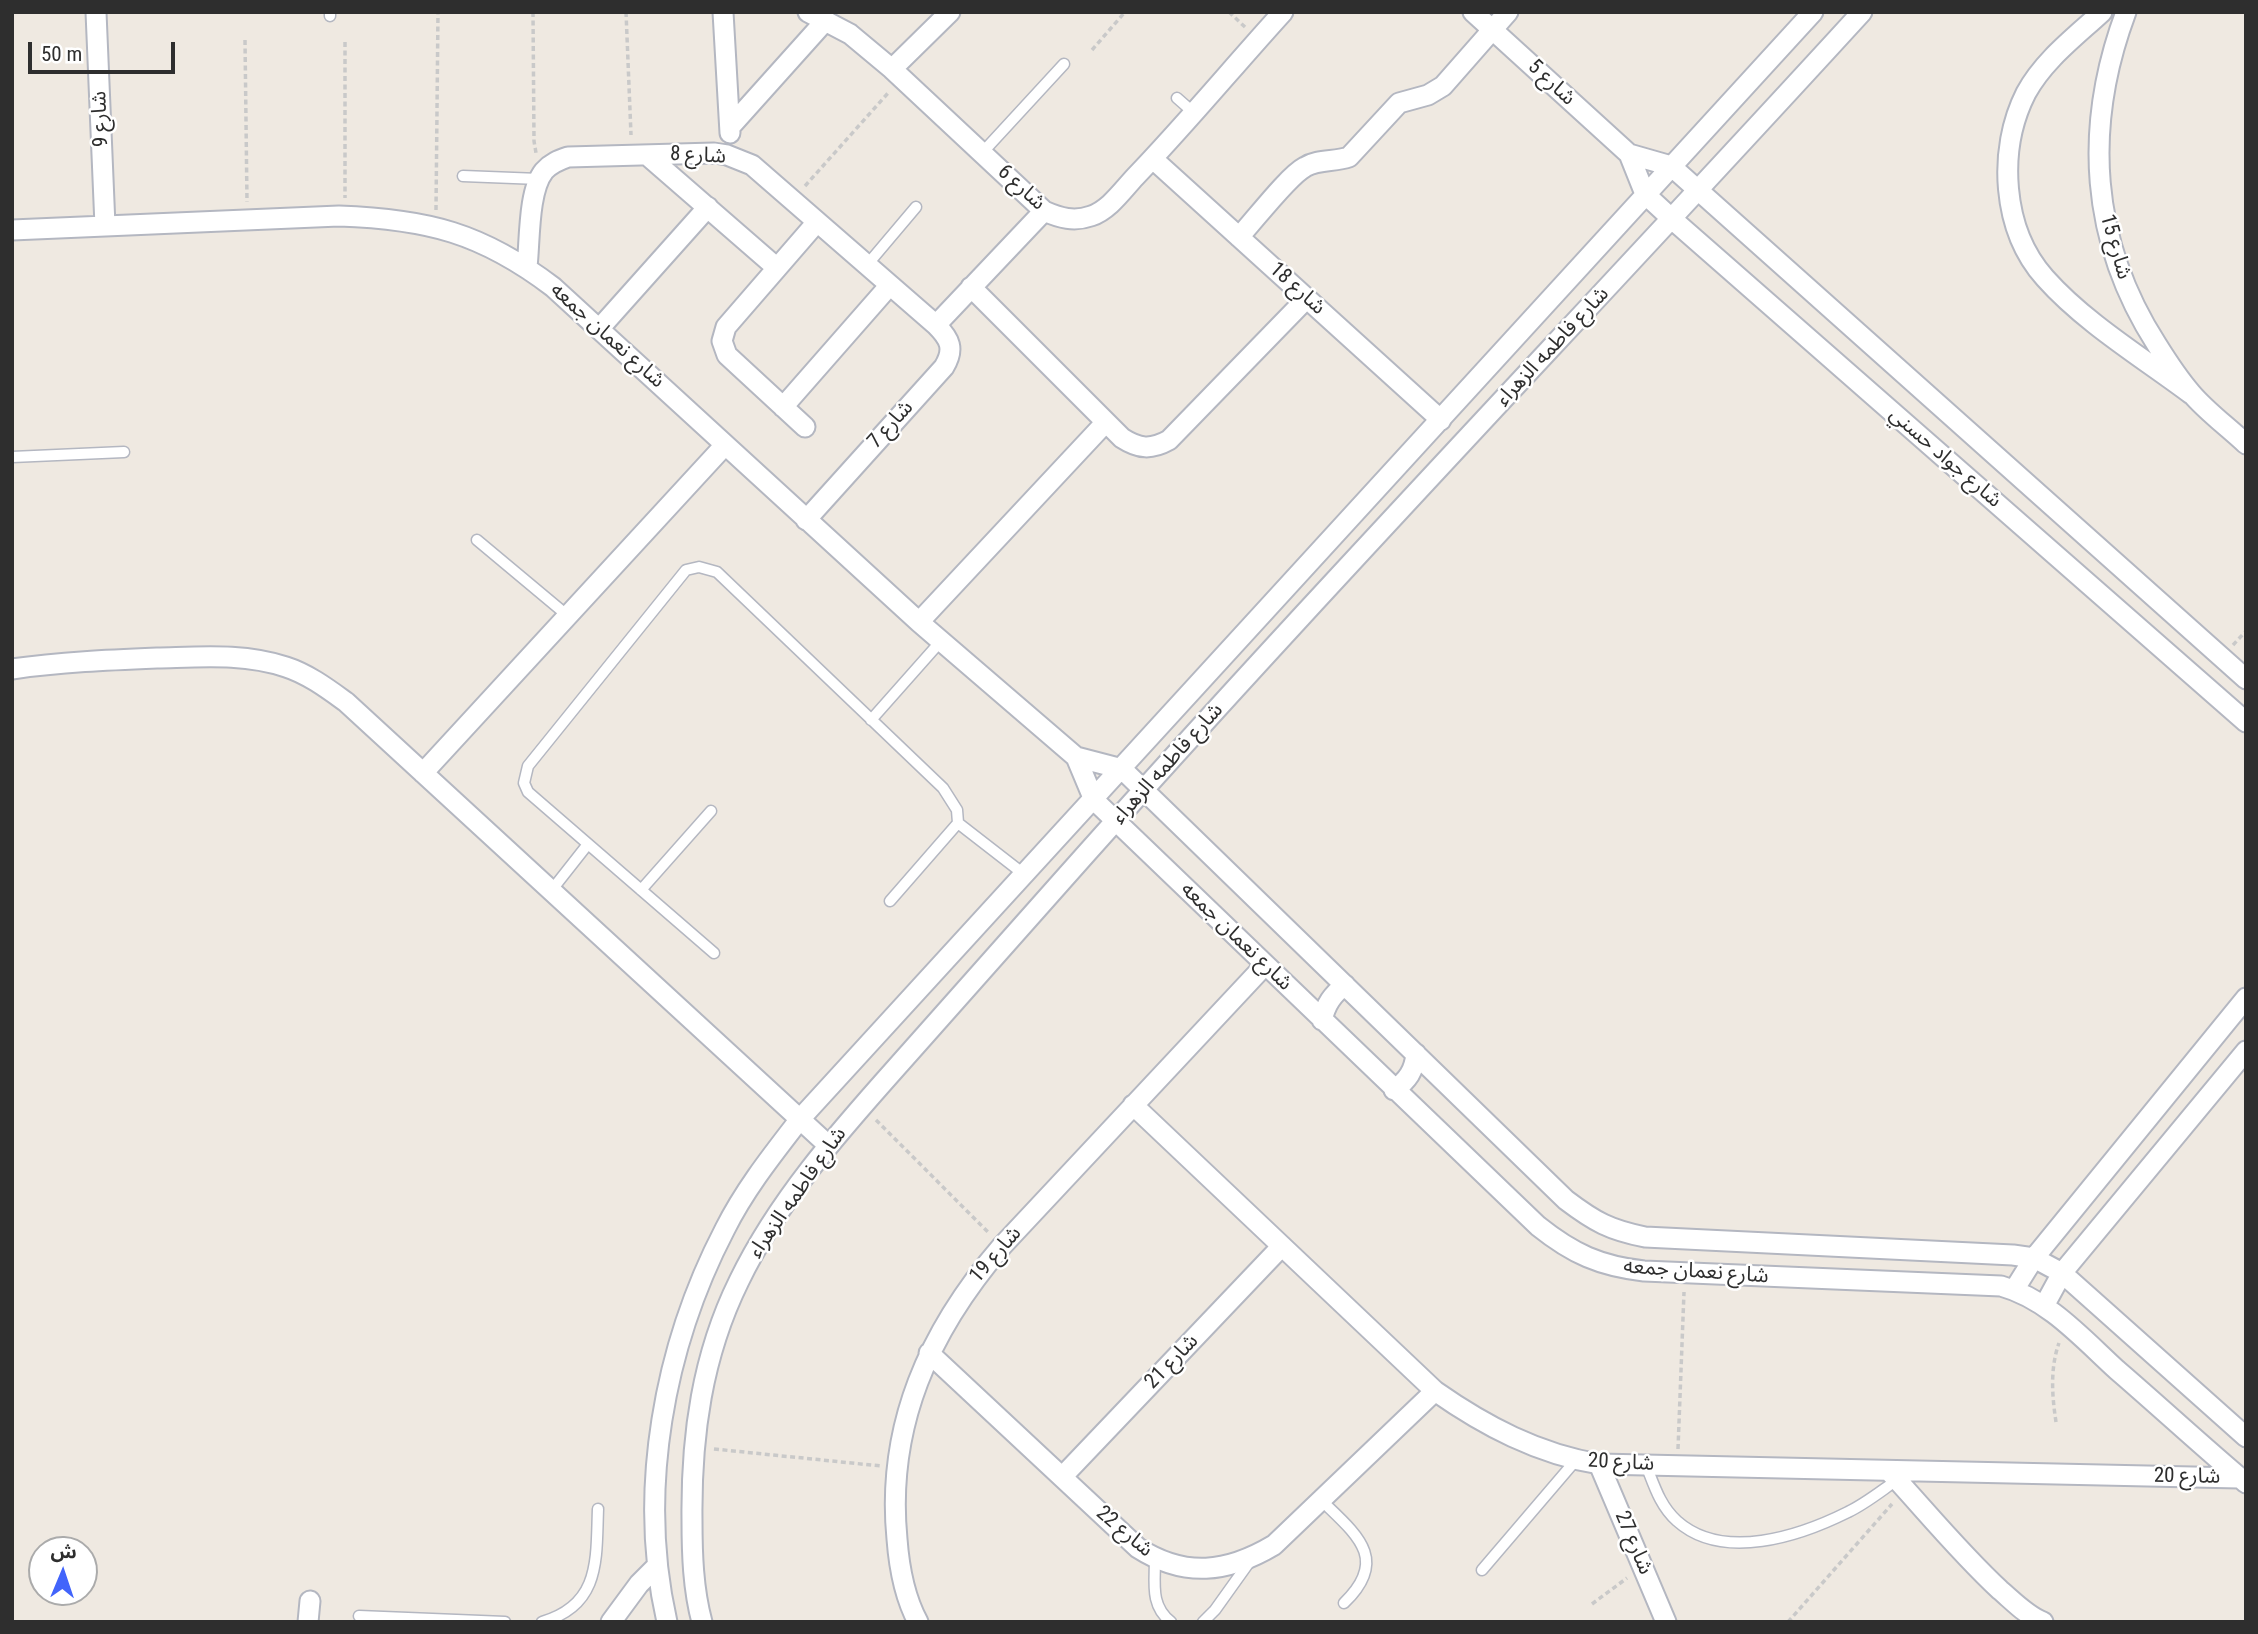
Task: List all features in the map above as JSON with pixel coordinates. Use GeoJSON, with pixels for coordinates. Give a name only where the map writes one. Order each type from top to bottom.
{"type":"FeatureCollection","features":[{"type":"Feature","properties":{"kind":"street","name":"شارع 9"},"geometry":{"type":"LineString","coordinates":[[96,12],[105,226]]}},
{"type":"Feature","properties":{"kind":"street"},"geometry":{"type":"LineString","coordinates":[[723,12],[730,127],[727,155]]}},
{"type":"Feature","properties":{"kind":"street","name":"شارع 6"},"geometry":{"type":"LineString","coordinates":[[808,12],[850,34],[897,73],[1044,211],[1059,218],[1076,220],[1093,216],[1107,207],[1283,12]]}},
{"type":"Feature","properties":{"kind":"street"},"geometry":{"type":"LineString","coordinates":[[897,73],[950,12]]}},
{"type":"Feature","properties":{"kind":"street","name":"شارع 5"},"geometry":{"type":"LineString","coordinates":[[1473,12],[1629,155],[1645,194]]}},
{"type":"Feature","properties":{"kind":"street"},"geometry":{"type":"LineString","coordinates":[[1239,237],[1298,171],[1312,164],[1349,157],[1399,103],[1443,86],[1508,12]]}},
{"type":"Feature","properties":{"kind":"street","name":"شارع فاطمه الزهراء"},"geometry":{"type":"LineString","coordinates":[[667,1622],[657,1566],[656,1478],[671,1369],[697,1287],[725,1227],[760,1171],[800,1119],[1813,12]]}},
{"type":"Feature","properties":{"kind":"street","name":"شارع فاطمه الزهراء"},"geometry":{"type":"LineString","coordinates":[[702,1622],[692,1547],[693,1447],[702,1380],[719,1325],[741,1277],[768,1230],[828,1145],[1143,789],[1861,12]]}},
{"type":"Feature","properties":{"kind":"street"},"geometry":{"type":"LineString","coordinates":[[2102,12],[2049,61],[2026,93],[2012,129],[2007,168],[2010,206],[2023,243],[2043,276],[2070,304],[2191,394]]}},
{"type":"Feature","properties":{"kind":"street","name":"شارع 15"},"geometry":{"type":"LineString","coordinates":[[2126,12],[2111,56],[2101,100],[2098,145],[2100,191],[2108,236],[2122,279],[2141,320],[2191,394],[2246,444]]}},
{"type":"Feature","properties":{"kind":"street"},"geometry":{"type":"LineString","coordinates":[[730,127],[826,20]]}},
{"type":"Feature","properties":{"kind":"street"},"geometry":{"type":"LineString","coordinates":[[639,155],[708,207],[777,268]]}},
{"type":"Feature","properties":{"kind":"street","name":"شارع 8"},"geometry":{"type":"LineString","coordinates":[[542,174],[556,161],[568,157],[727,155],[752,165],[936,325]]}},
{"type":"Feature","properties":{"kind":"street","name":"شارع 5"},"geometry":{"type":"LineString","coordinates":[[1629,155],[1671,166]]}},
{"type":"Feature","properties":{"kind":"street","name":"شارع 18"},"geometry":{"type":"LineString","coordinates":[[1153,159],[1441,420]]}},
{"type":"Feature","properties":{"kind":"street","name":"شارع جواد حسني"},"geometry":{"type":"LineString","coordinates":[[1671,166],[2246,679]]}},
{"type":"Feature","properties":{"kind":"street"},"geometry":{"type":"LineString","coordinates":[[527,267],[535,190],[542,174]]}},
{"type":"Feature","properties":{"kind":"street","name":"شارع جواد حسني"},"geometry":{"type":"LineString","coordinates":[[1645,194],[2246,722]]}},
{"type":"Feature","properties":{"kind":"street"},"geometry":{"type":"LineString","coordinates":[[599,329],[708,207]]}},
{"type":"Feature","properties":{"kind":"street"},"geometry":{"type":"LineString","coordinates":[[936,325],[1044,211]]}},
{"type":"Feature","properties":{"kind":"street","name":"شارع نعمان جمعه"},"geometry":{"type":"LineString","coordinates":[[12,230],[378,216],[436,227],[489,246],[527,267],[554,287],[919,622],[1076,757],[1122,769],[1566,1200],[1591,1219],[1617,1232],[1645,1237],[2034,1258],[2062,1273],[2246,1437]]}},
{"type":"Feature","properties":{"kind":"street"},"geometry":{"type":"LineString","coordinates":[[805,427],[727,355],[722,341],[726,327],[817,222]]}},
{"type":"Feature","properties":{"kind":"street"},"geometry":{"type":"LineString","coordinates":[[783,407],[890,285]]}},
{"type":"Feature","properties":{"kind":"street"},"geometry":{"type":"LineString","coordinates":[[971,287],[1122,438],[1145,448],[1158,446],[1169,440],[1307,298]]}},
{"type":"Feature","properties":{"kind":"street","name":"شارع 7"},"geometry":{"type":"LineString","coordinates":[[806,520],[950,358],[948,337],[936,325]]}},
{"type":"Feature","properties":{"kind":"street"},"geometry":{"type":"LineString","coordinates":[[919,622],[1106,422]]}},
{"type":"Feature","properties":{"kind":"street"},"geometry":{"type":"LineString","coordinates":[[423,773],[725,445]]}},
{"type":"Feature","properties":{"kind":"street"},"geometry":{"type":"LineString","coordinates":[[12,670],[65,662],[225,656],[256,659],[288,667],[318,682],[346,702],[828,1145]]}},
{"type":"Feature","properties":{"kind":"street","name":"شارع نعمان جمعه"},"geometry":{"type":"LineString","coordinates":[[1076,757],[1094,800],[1394,1090],[1538,1226],[1561,1244],[1587,1258],[1615,1268],[2001,1286],[2014,1290],[2033,1298],[2066,1324],[2243,1480]]}},
{"type":"Feature","properties":{"kind":"street","name":"شارع 19"},"geometry":{"type":"LineString","coordinates":[[918,1622],[899,1563],[894,1508],[897,1468],[909,1409],[929,1353],[949,1315],[974,1279],[1002,1246],[1265,965]]}},
{"type":"Feature","properties":{"kind":"street"},"geometry":{"type":"LineString","coordinates":[[1322,1020],[1325,1006],[1345,985]]}},
{"type":"Feature","properties":{"kind":"street"},"geometry":{"type":"LineString","coordinates":[[2014,1290],[2034,1258],[2246,998]]}},
{"type":"Feature","properties":{"kind":"street"},"geometry":{"type":"LineString","coordinates":[[2044,1306],[2062,1273],[2246,1051]]}},
{"type":"Feature","properties":{"kind":"street"},"geometry":{"type":"LineString","coordinates":[[1394,1090],[1406,1081],[1414,1069],[1416,1054]]}},
{"type":"Feature","properties":{"kind":"street","name":"شارع 20"},"geometry":{"type":"LineString","coordinates":[[1133,1105],[1435,1391],[1496,1430],[1529,1445],[1576,1460],[1599,1464],[1678,1466],[1897,1480],[2243,1480]]}},
{"type":"Feature","properties":{"kind":"street","name":"شارع 21"},"geometry":{"type":"LineString","coordinates":[[1062,1478],[1282,1246]]}},
{"type":"Feature","properties":{"kind":"street","name":"شارع 22"},"geometry":{"type":"LineString","coordinates":[[929,1353],[1138,1548],[1155,1559],[1179,1567],[1204,1569],[1229,1566],[1252,1558],[1274,1545],[1435,1391]]}},
{"type":"Feature","properties":{"kind":"street","name":"شارع 27"},"geometry":{"type":"LineString","coordinates":[[1599,1464],[1666,1622]]}},
{"type":"Feature","properties":{"kind":"street"},"geometry":{"type":"LineString","coordinates":[[1897,1480],[1982,1573],[2011,1600],[2043,1622]]}},
{"type":"Feature","properties":{"kind":"street"},"geometry":{"type":"LineString","coordinates":[[611,1622],[639,1584],[657,1566]]}},
{"type":"Feature","properties":{"kind":"street"},"geometry":{"type":"LineString","coordinates":[[308,1622],[310,1601]]}},
{"type":"Feature","properties":{"kind":"lane"},"geometry":{"type":"LineString","coordinates":[[982,153],[1064,64]]}},
{"type":"Feature","properties":{"kind":"lane"},"geometry":{"type":"LineString","coordinates":[[1177,98],[1194,113]]}},
{"type":"Feature","properties":{"kind":"lane"},"geometry":{"type":"LineString","coordinates":[[463,176],[542,174]]}},
{"type":"Feature","properties":{"kind":"lane"},"geometry":{"type":"LineString","coordinates":[[867,265],[916,207]]}},
{"type":"Feature","properties":{"kind":"lane"},"geometry":{"type":"LineString","coordinates":[[12,457],[124,452]]}},
{"type":"Feature","properties":{"kind":"lane"},"geometry":{"type":"LineString","coordinates":[[477,540],[568,615]]}},
{"type":"Feature","properties":{"kind":"lane"},"geometry":{"type":"LineString","coordinates":[[714,953],[528,792],[524,783],[528,766],[687,570],[699,567],[717,572],[943,788],[957,810],[958,823],[890,901]]}},
{"type":"Feature","properties":{"kind":"lane"},"geometry":{"type":"LineString","coordinates":[[871,720],[941,641]]}},
{"type":"Feature","properties":{"kind":"lane"},"geometry":{"type":"LineString","coordinates":[[641,890],[711,811]]}},
{"type":"Feature","properties":{"kind":"lane"},"geometry":{"type":"LineString","coordinates":[[958,823],[1025,875]]}},
{"type":"Feature","properties":{"kind":"lane"},"geometry":{"type":"LineString","coordinates":[[551,891],[588,844]]}},
{"type":"Feature","properties":{"kind":"lane"},"geometry":{"type":"LineString","coordinates":[[1482,1570],[1576,1460]]}},
{"type":"Feature","properties":{"kind":"lane"},"geometry":{"type":"LineString","coordinates":[[1646,1465],[1659,1499],[1677,1521],[1711,1540],[1755,1543],[1808,1530],[1850,1511],[1897,1480]]}},
{"type":"Feature","properties":{"kind":"lane"},"geometry":{"type":"LineString","coordinates":[[1321,1500],[1359,1536],[1367,1553],[1366,1572],[1358,1590],[1344,1603]]}},
{"type":"Feature","properties":{"kind":"lane"},"geometry":{"type":"LineString","coordinates":[[542,1622],[558,1617],[576,1605],[589,1588],[596,1567],[598,1509]]}},
{"type":"Feature","properties":{"kind":"lane"},"geometry":{"type":"LineString","coordinates":[[1203,1622],[1215,1610],[1252,1558]]}},
{"type":"Feature","properties":{"kind":"lane"},"geometry":{"type":"LineString","coordinates":[[1155,1559],[1155,1601],[1162,1615],[1171,1622]]}},
{"type":"Feature","properties":{"kind":"lane"},"geometry":{"type":"LineString","coordinates":[[359,1616],[505,1622]]}},
{"type":"Feature","properties":{"kind":"path"},"geometry":{"type":"LineString","coordinates":[[436,227],[438,12]]}},
{"type":"Feature","properties":{"kind":"path"},"geometry":{"type":"LineString","coordinates":[[533,12],[534,141],[542,174]]}},
{"type":"Feature","properties":{"kind":"path"},"geometry":{"type":"LineString","coordinates":[[626,12],[639,155]]}},
{"type":"Feature","properties":{"kind":"path"},"geometry":{"type":"LineString","coordinates":[[1092,50],[1125,12]]}},
{"type":"Feature","properties":{"kind":"path"},"geometry":{"type":"LineString","coordinates":[[245,40],[247,220]]}},
{"type":"Feature","properties":{"kind":"path"},"geometry":{"type":"LineString","coordinates":[[345,42],[346,216]]}},
{"type":"Feature","properties":{"kind":"path"},"geometry":{"type":"LineString","coordinates":[[792,201],[897,73]]}},
{"type":"Feature","properties":{"kind":"path"},"geometry":{"type":"LineString","coordinates":[[862,1106],[1002,1246]]}},
{"type":"Feature","properties":{"kind":"path"},"geometry":{"type":"LineString","coordinates":[[1678,1466],[1684,1273]]}},
{"type":"Feature","properties":{"kind":"path"},"geometry":{"type":"LineString","coordinates":[[2056,1422],[2053,1372],[2057,1348],[2066,1324]]}},
{"type":"Feature","properties":{"kind":"path"},"geometry":{"type":"LineString","coordinates":[[693,1447],[897,1468]]}},
{"type":"Feature","properties":{"kind":"path"},"geometry":{"type":"LineString","coordinates":[[1788,1622],[1897,1480]]}},
{"type":"Feature","properties":{"kind":"path"},"geometry":{"type":"LineString","coordinates":[[1592,1604],[1643,1567]]}}]}
